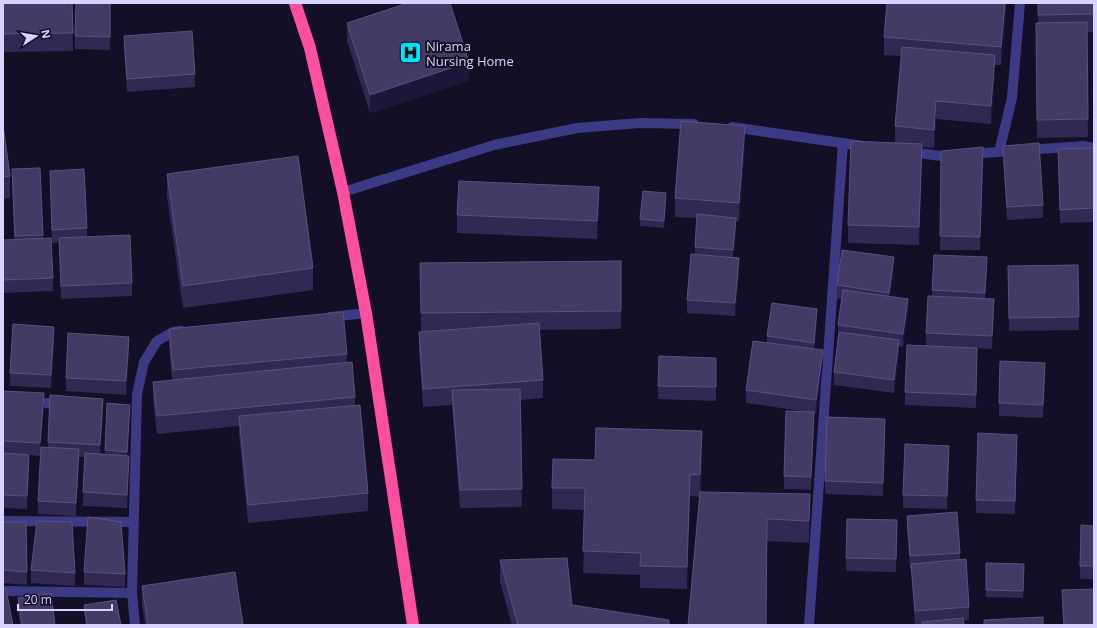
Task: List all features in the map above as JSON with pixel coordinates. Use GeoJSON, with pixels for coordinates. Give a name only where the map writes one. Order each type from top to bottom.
{"type":"FeatureCollection","features":[{"type":"Feature","properties":{"kind":"highway"},"geometry":{"type":"LineString","coordinates":[[295,3],[310,48],[343,192],[366,313],[414,625]]}},
{"type":"Feature","properties":{"kind":"street"},"geometry":{"type":"LineString","coordinates":[[999,152],[1012,98],[1020,3]]}},
{"type":"Feature","properties":{"kind":"street"},"geometry":{"type":"LineString","coordinates":[[343,192],[494,145],[576,128],[640,123],[706,125]]}},
{"type":"Feature","properties":{"kind":"street"},"geometry":{"type":"LineString","coordinates":[[721,125],[872,147]]}},
{"type":"Feature","properties":{"kind":"street"},"geometry":{"type":"LineString","coordinates":[[809,625],[843,143]]}},
{"type":"Feature","properties":{"kind":"street"},"geometry":{"type":"LineString","coordinates":[[901,151],[940,156],[1083,146],[1094,148]]}},
{"type":"Feature","properties":{"kind":"street"},"geometry":{"type":"LineString","coordinates":[[319,318],[366,313]]}},
{"type":"Feature","properties":{"kind":"street"},"geometry":{"type":"LineString","coordinates":[[135,625],[132,593],[134,522],[132,407],[137,394],[144,362],[157,341],[173,332],[188,330]]}},
{"type":"Feature","properties":{"kind":"street"},"geometry":{"type":"LineString","coordinates":[[3,401],[74,404]]}},
{"type":"Feature","properties":{"kind":"street"},"geometry":{"type":"LineString","coordinates":[[3,521],[134,522]]}},
{"type":"Feature","properties":{"kind":"street"},"geometry":{"type":"LineString","coordinates":[[3,591],[132,593]]}},
{"type":"Feature","properties":{"kind":"building"},"geometry":{"type":"Polygon","coordinates":[[[3,3],[72,3],[73,33],[3,34],[3,3]]]}},
{"type":"Feature","properties":{"kind":"building"},"geometry":{"type":"Polygon","coordinates":[[[76,3],[110,3],[110,37],[75,36],[76,3]]]}},
{"type":"Feature","properties":{"kind":"building"},"geometry":{"type":"Polygon","coordinates":[[[408,3],[450,3],[469,62],[370,95],[347,23],[408,3]]]}},
{"type":"Feature","properties":{"kind":"building"},"geometry":{"type":"Polygon","coordinates":[[[887,3],[1005,3],[1001,47],[884,37],[887,3]]]}},
{"type":"Feature","properties":{"kind":"building"},"geometry":{"type":"Polygon","coordinates":[[[1038,3],[1094,3],[1094,14],[1038,15],[1038,3]]]}},
{"type":"Feature","properties":{"kind":"building"},"geometry":{"type":"Polygon","coordinates":[[[1087,22],[1088,119],[1037,120],[1036,23],[1087,22]]]}},
{"type":"Feature","properties":{"kind":"building"},"geometry":{"type":"Polygon","coordinates":[[[192,31],[195,74],[127,79],[124,36],[192,31]]]}},
{"type":"Feature","properties":{"kind":"building"},"geometry":{"type":"Polygon","coordinates":[[[902,47],[995,55],[991,106],[936,101],[934,130],[895,126],[902,47]]]}},
{"type":"Feature","properties":{"kind":"building"},"geometry":{"type":"Polygon","coordinates":[[[681,121],[745,126],[739,203],[675,198],[681,121]]]}},
{"type":"Feature","properties":{"kind":"building"},"geometry":{"type":"Polygon","coordinates":[[[3,125],[10,176],[3,177],[3,125]]]}},
{"type":"Feature","properties":{"kind":"building"},"geometry":{"type":"Polygon","coordinates":[[[851,141],[922,144],[919,227],[848,225],[851,141]]]}},
{"type":"Feature","properties":{"kind":"building"},"geometry":{"type":"Polygon","coordinates":[[[1039,143],[1043,205],[1007,207],[1003,146],[1039,143]]]}},
{"type":"Feature","properties":{"kind":"building"},"geometry":{"type":"Polygon","coordinates":[[[983,147],[980,237],[940,236],[941,151],[983,147]]]}},
{"type":"Feature","properties":{"kind":"building"},"geometry":{"type":"Polygon","coordinates":[[[1094,148],[1094,208],[1060,210],[1058,149],[1094,148]]]}},
{"type":"Feature","properties":{"kind":"building"},"geometry":{"type":"Polygon","coordinates":[[[298,156],[313,268],[183,286],[167,174],[298,156]]]}},
{"type":"Feature","properties":{"kind":"building"},"geometry":{"type":"Polygon","coordinates":[[[40,168],[43,235],[15,236],[12,169],[40,168]]]}},
{"type":"Feature","properties":{"kind":"building"},"geometry":{"type":"Polygon","coordinates":[[[84,169],[87,228],[52,230],[50,171],[84,169]]]}},
{"type":"Feature","properties":{"kind":"building"},"geometry":{"type":"Polygon","coordinates":[[[459,181],[599,187],[597,221],[457,215],[459,181]]]}},
{"type":"Feature","properties":{"kind":"building"},"geometry":{"type":"Polygon","coordinates":[[[643,191],[666,193],[664,221],[640,219],[643,191]]]}},
{"type":"Feature","properties":{"kind":"building"},"geometry":{"type":"Polygon","coordinates":[[[697,214],[736,218],[733,250],[695,247],[697,214]]]}},
{"type":"Feature","properties":{"kind":"building"},"geometry":{"type":"Polygon","coordinates":[[[130,235],[132,283],[61,286],[59,238],[130,235]]]}},
{"type":"Feature","properties":{"kind":"building"},"geometry":{"type":"Polygon","coordinates":[[[51,238],[53,278],[3,280],[3,240],[51,238]]]}},
{"type":"Feature","properties":{"kind":"building"},"geometry":{"type":"Polygon","coordinates":[[[842,250],[894,257],[889,293],[837,285],[842,250]]]}},
{"type":"Feature","properties":{"kind":"building"},"geometry":{"type":"Polygon","coordinates":[[[691,254],[739,258],[735,303],[687,300],[691,254]]]}},
{"type":"Feature","properties":{"kind":"building"},"geometry":{"type":"Polygon","coordinates":[[[934,255],[987,257],[985,293],[932,290],[934,255]]]}},
{"type":"Feature","properties":{"kind":"building"},"geometry":{"type":"Polygon","coordinates":[[[621,261],[621,311],[421,313],[420,263],[621,261]]]}},
{"type":"Feature","properties":{"kind":"building"},"geometry":{"type":"Polygon","coordinates":[[[1078,265],[1079,317],[1009,318],[1008,266],[1078,265]]]}},
{"type":"Feature","properties":{"kind":"building"},"geometry":{"type":"Polygon","coordinates":[[[843,290],[908,299],[903,334],[838,325],[843,290]]]}},
{"type":"Feature","properties":{"kind":"building"},"geometry":{"type":"Polygon","coordinates":[[[928,296],[994,299],[992,336],[926,333],[928,296]]]}},
{"type":"Feature","properties":{"kind":"building"},"geometry":{"type":"Polygon","coordinates":[[[772,303],[817,309],[814,343],[767,336],[772,303]]]}},
{"type":"Feature","properties":{"kind":"building"},"geometry":{"type":"Polygon","coordinates":[[[343,312],[347,354],[173,370],[169,329],[343,312]]]}},
{"type":"Feature","properties":{"kind":"building"},"geometry":{"type":"Polygon","coordinates":[[[539,323],[543,380],[423,389],[419,332],[539,323]]]}},
{"type":"Feature","properties":{"kind":"building"},"geometry":{"type":"Polygon","coordinates":[[[13,324],[54,327],[51,375],[10,373],[13,324]]]}},
{"type":"Feature","properties":{"kind":"building"},"geometry":{"type":"Polygon","coordinates":[[[839,332],[899,340],[894,380],[834,372],[839,332]]]}},
{"type":"Feature","properties":{"kind":"building"},"geometry":{"type":"Polygon","coordinates":[[[68,333],[129,337],[126,381],[66,378],[68,333]]]}},
{"type":"Feature","properties":{"kind":"building"},"geometry":{"type":"Polygon","coordinates":[[[753,341],[823,350],[816,400],[746,390],[753,341]]]}},
{"type":"Feature","properties":{"kind":"building"},"geometry":{"type":"Polygon","coordinates":[[[907,345],[977,348],[976,395],[905,392],[907,345]]]}},
{"type":"Feature","properties":{"kind":"building"},"geometry":{"type":"Polygon","coordinates":[[[659,356],[716,358],[716,387],[658,386],[659,356]]]}},
{"type":"Feature","properties":{"kind":"building"},"geometry":{"type":"Polygon","coordinates":[[[1000,361],[1045,363],[1043,405],[999,403],[1000,361]]]}},
{"type":"Feature","properties":{"kind":"building"},"geometry":{"type":"Polygon","coordinates":[[[352,362],[355,397],[157,416],[153,382],[352,362]]]}},
{"type":"Feature","properties":{"kind":"building"},"geometry":{"type":"Polygon","coordinates":[[[520,389],[522,489],[460,490],[452,390],[520,389]]]}},
{"type":"Feature","properties":{"kind":"building"},"geometry":{"type":"Polygon","coordinates":[[[3,391],[44,393],[40,443],[3,441],[3,391]]]}},
{"type":"Feature","properties":{"kind":"building"},"geometry":{"type":"Polygon","coordinates":[[[50,395],[103,399],[100,445],[48,442],[50,395]]]}},
{"type":"Feature","properties":{"kind":"building"},"geometry":{"type":"Polygon","coordinates":[[[107,403],[130,405],[127,452],[105,450],[107,403]]]}},
{"type":"Feature","properties":{"kind":"building"},"geometry":{"type":"Polygon","coordinates":[[[360,405],[368,493],[248,505],[239,416],[360,405]]]}},
{"type":"Feature","properties":{"kind":"building"},"geometry":{"type":"Polygon","coordinates":[[[786,411],[814,412],[811,477],[784,476],[786,411]]]}},
{"type":"Feature","properties":{"kind":"building"},"geometry":{"type":"Polygon","coordinates":[[[827,417],[885,419],[883,483],[825,481],[827,417]]]}},
{"type":"Feature","properties":{"kind":"building"},"geometry":{"type":"Polygon","coordinates":[[[596,428],[702,431],[700,475],[690,474],[687,567],[640,566],[641,553],[583,551],[585,488],[552,488],[553,459],[595,460],[596,428]]]}},
{"type":"Feature","properties":{"kind":"building"},"geometry":{"type":"Polygon","coordinates":[[[978,433],[1017,435],[1015,501],[976,500],[978,433]]]}},
{"type":"Feature","properties":{"kind":"building"},"geometry":{"type":"Polygon","coordinates":[[[905,444],[949,446],[947,496],[903,495],[905,444]]]}},
{"type":"Feature","properties":{"kind":"building"},"geometry":{"type":"Polygon","coordinates":[[[41,447],[79,449],[76,503],[38,501],[41,447]]]}},
{"type":"Feature","properties":{"kind":"building"},"geometry":{"type":"Polygon","coordinates":[[[3,453],[29,455],[27,496],[3,495],[3,453]]]}},
{"type":"Feature","properties":{"kind":"building"},"geometry":{"type":"Polygon","coordinates":[[[85,453],[129,456],[127,495],[83,492],[85,453]]]}},
{"type":"Feature","properties":{"kind":"building"},"geometry":{"type":"Polygon","coordinates":[[[700,492],[810,494],[809,521],[767,519],[766,625],[688,625],[700,492]]]}},
{"type":"Feature","properties":{"kind":"building"},"geometry":{"type":"Polygon","coordinates":[[[957,512],[960,553],[910,556],[907,516],[957,512]]]}},
{"type":"Feature","properties":{"kind":"building"},"geometry":{"type":"Polygon","coordinates":[[[88,517],[121,522],[125,574],[84,572],[88,517]]]}},
{"type":"Feature","properties":{"kind":"building"},"geometry":{"type":"Polygon","coordinates":[[[847,519],[897,520],[896,559],[846,558],[847,519]]]}},
{"type":"Feature","properties":{"kind":"building"},"geometry":{"type":"Polygon","coordinates":[[[37,521],[72,522],[75,573],[31,570],[37,521]]]}},
{"type":"Feature","properties":{"kind":"building"},"geometry":{"type":"Polygon","coordinates":[[[3,522],[26,522],[27,572],[3,570],[3,522]]]}},
{"type":"Feature","properties":{"kind":"building"},"geometry":{"type":"Polygon","coordinates":[[[1081,525],[1094,526],[1094,566],[1080,566],[1081,525]]]}},
{"type":"Feature","properties":{"kind":"building"},"geometry":{"type":"Polygon","coordinates":[[[567,558],[572,605],[669,620],[669,625],[518,625],[500,560],[567,558]]]}},
{"type":"Feature","properties":{"kind":"building"},"geometry":{"type":"Polygon","coordinates":[[[966,559],[969,607],[915,611],[911,564],[966,559]]]}},
{"type":"Feature","properties":{"kind":"building"},"geometry":{"type":"Polygon","coordinates":[[[986,563],[1024,564],[1023,591],[986,590],[986,563]]]}},
{"type":"Feature","properties":{"kind":"building"},"geometry":{"type":"Polygon","coordinates":[[[235,572],[243,625],[148,625],[142,586],[235,572]]]}},
{"type":"Feature","properties":{"kind":"building"},"geometry":{"type":"Polygon","coordinates":[[[3,589],[6,589],[13,625],[3,625],[3,589]]]}},
{"type":"Feature","properties":{"kind":"building"},"geometry":{"type":"Polygon","coordinates":[[[1094,589],[1094,625],[1064,625],[1062,590],[1094,589]]]}},
{"type":"Feature","properties":{"kind":"building"},"geometry":{"type":"Polygon","coordinates":[[[51,593],[55,625],[22,625],[18,598],[51,593]]]}},
{"type":"Feature","properties":{"kind":"building"},"geometry":{"type":"Polygon","coordinates":[[[116,600],[121,625],[87,625],[84,605],[116,600]]]}},
{"type":"Feature","properties":{"kind":"building"},"geometry":{"type":"Polygon","coordinates":[[[1043,617],[1043,625],[984,625],[984,620],[1043,617]]]}},
{"type":"Feature","properties":{"kind":"building"},"geometry":{"type":"Polygon","coordinates":[[[963,618],[964,625],[922,625],[922,622],[963,618]]]}},
{"type":"Feature","properties":{"kind":"place","name":"Nirama Nursing Home"},"geometry":{"type":"Point","coordinates":[410,53]}}]}
